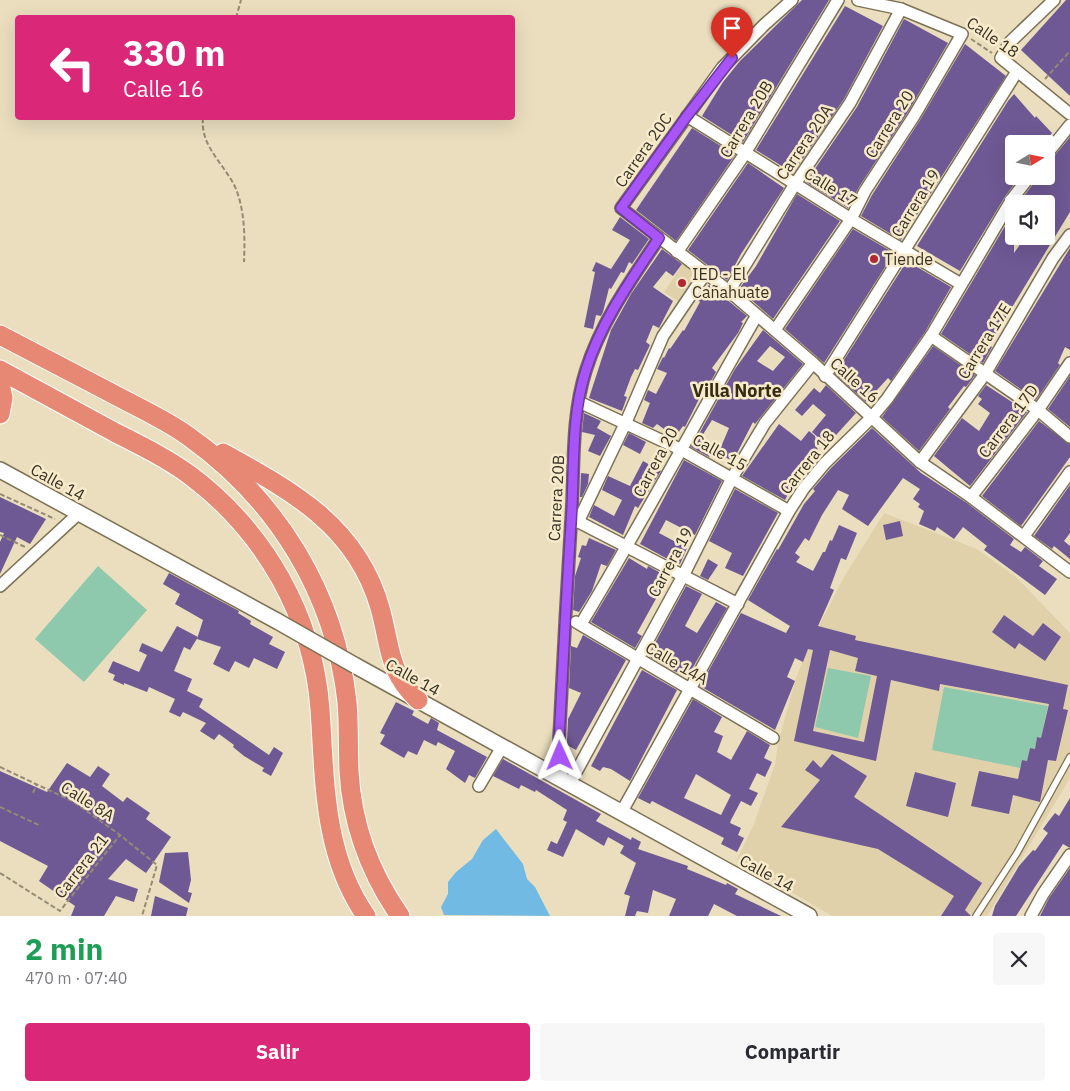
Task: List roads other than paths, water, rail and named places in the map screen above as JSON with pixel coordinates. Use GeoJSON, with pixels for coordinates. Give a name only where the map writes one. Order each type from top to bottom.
{"type":"FeatureCollection","features":[{"type":"Feature","properties":{"kind":"highway"},"geometry":{"type":"LineString","coordinates":[[0,335],[287,488],[314,508],[341,536],[358,560],[380,607],[395,669],[405,687],[418,700]]}},
{"type":"Feature","properties":{"kind":"highway"},"geometry":{"type":"LineString","coordinates":[[0,370],[154,453],[190,475],[223,502],[252,534],[276,568],[298,614],[310,646],[319,688],[325,799],[331,832],[344,872],[366,916]]}},
{"type":"Feature","properties":{"kind":"highway"},"geometry":{"type":"LineString","coordinates":[[0,384],[3,398],[0,414]]}},
{"type":"Feature","properties":{"kind":"highway"},"geometry":{"type":"LineString","coordinates":[[152,415],[186,435],[212,454],[248,486],[279,524],[297,551],[316,586],[331,624],[341,663],[347,703],[349,771],[357,829],[368,862],[384,894],[400,916]]}},
{"type":"Feature","properties":{"kind":"street","name":"Carrera 20C"},"geometry":{"type":"LineString","coordinates":[[621,208],[722,68],[764,25],[792,0]]}},
{"type":"Feature","properties":{"kind":"street","name":"Carrera 20B"},"geometry":{"type":"LineString","coordinates":[[677,252],[745,153],[838,0]]}},
{"type":"Feature","properties":{"kind":"street","name":"Calle 18"},"geometry":{"type":"LineString","coordinates":[[858,0],[901,9],[962,34]]}},
{"type":"Feature","properties":{"kind":"street","name":"Calle 18"},"geometry":{"type":"LineString","coordinates":[[1054,0],[1010,42],[1001,58],[1016,73],[1070,114]]}},
{"type":"Feature","properties":{"kind":"street","name":"Carrera 20A"},"geometry":{"type":"LineString","coordinates":[[729,291],[795,184],[850,103],[901,9]]}},
{"type":"Feature","properties":{"kind":"street","name":"Carrera 20"},"geometry":{"type":"LineString","coordinates":[[775,330],[851,219],[865,191],[914,116],[962,34]]}},
{"type":"Feature","properties":{"kind":"street","name":"Carrera 19"},"geometry":{"type":"LineString","coordinates":[[825,376],[1016,73]]}},
{"type":"Feature","properties":{"kind":"street","name":"Calle 17"},"geometry":{"type":"LineString","coordinates":[[687,116],[851,219],[961,284]]}},
{"type":"Feature","properties":{"kind":"street"},"geometry":{"type":"LineString","coordinates":[[1055,144],[1070,125]]}},
{"type":"Feature","properties":{"kind":"street","name":"Carrera 18"},"geometry":{"type":"LineString","coordinates":[[622,813],[789,511],[804,488],[825,463],[872,417],[931,336],[1012,199],[1023,185]]}},
{"type":"Feature","properties":{"kind":"street","name":"Calle 16"},"geometry":{"type":"LineString","coordinates":[[621,208],[729,291],[775,330],[920,462],[971,497],[1070,572]]}},
{"type":"Feature","properties":{"kind":"street","name":"Carrera 17E"},"geometry":{"type":"LineString","coordinates":[[920,462],[985,374],[1054,258],[1070,235]]}},
{"type":"Feature","properties":{"kind":"street","name":"Carrera 20B"},"geometry":{"type":"LineString","coordinates":[[566,783],[559,741],[574,520],[579,402],[585,372],[601,332],[620,296],[659,238]]}},
{"type":"Feature","properties":{"kind":"street"},"geometry":{"type":"LineString","coordinates":[[705,274],[662,336],[626,422],[574,520],[684,574],[738,604]]}},
{"type":"Feature","properties":{"kind":"street","name":"Carrera 20"},"geometry":{"type":"LineString","coordinates":[[581,624],[628,547],[680,449],[757,315]]}},
{"type":"Feature","properties":{"kind":"street"},"geometry":{"type":"LineString","coordinates":[[931,336],[1038,410],[1070,437]]}},
{"type":"Feature","properties":{"kind":"street","name":"Carrera 19"},"geometry":{"type":"LineString","coordinates":[[566,783],[684,574],[732,478],[766,423],[813,363]]}},
{"type":"Feature","properties":{"kind":"street","name":"Carrera 17D"},"geometry":{"type":"LineString","coordinates":[[971,497],[1038,410],[1070,363]]}},
{"type":"Feature","properties":{"kind":"street","name":"Calle 15"},"geometry":{"type":"LineString","coordinates":[[579,402],[626,422],[680,449],[789,511]]}},
{"type":"Feature","properties":{"kind":"street","name":"Calle 14"},"geometry":{"type":"LineString","coordinates":[[0,470],[809,916]]}},
{"type":"Feature","properties":{"kind":"street"},"geometry":{"type":"LineString","coordinates":[[1024,536],[1070,472]]}},
{"type":"Feature","properties":{"kind":"street"},"geometry":{"type":"LineString","coordinates":[[0,586],[79,514]]}},
{"type":"Feature","properties":{"kind":"street","name":"Calle 14A"},"geometry":{"type":"LineString","coordinates":[[566,616],[636,659],[773,738]]}},
{"type":"Feature","properties":{"kind":"street"},"geometry":{"type":"LineString","coordinates":[[479,786],[502,747]]}},
{"type":"Feature","properties":{"kind":"street"},"geometry":{"type":"LineString","coordinates":[[1031,916],[1043,894],[1070,855]]}},
{"type":"Feature","properties":{"kind":"lane"},"geometry":{"type":"LineString","coordinates":[[976,916],[1017,853],[1070,757]]}},
{"type":"Feature","properties":{"kind":"water"},"geometry":{"type":"Polygon","coordinates":[[[496,829],[523,864],[527,879],[535,887],[550,916],[444,915],[441,907],[448,894],[448,882],[456,872],[472,859],[483,840],[496,829]]]}},
{"type":"Feature","properties":{"kind":"place","name":"Tiende"},"geometry":{"type":"Point","coordinates":[874,259]}},
{"type":"Feature","properties":{"kind":"place","name":"IED - El Cañahuate"},"geometry":{"type":"Point","coordinates":[682,283]}},
{"type":"Feature","properties":{"kind":"district","name":"Villa Norte"},"geometry":{"type":"Point","coordinates":[737,391]}}]}
